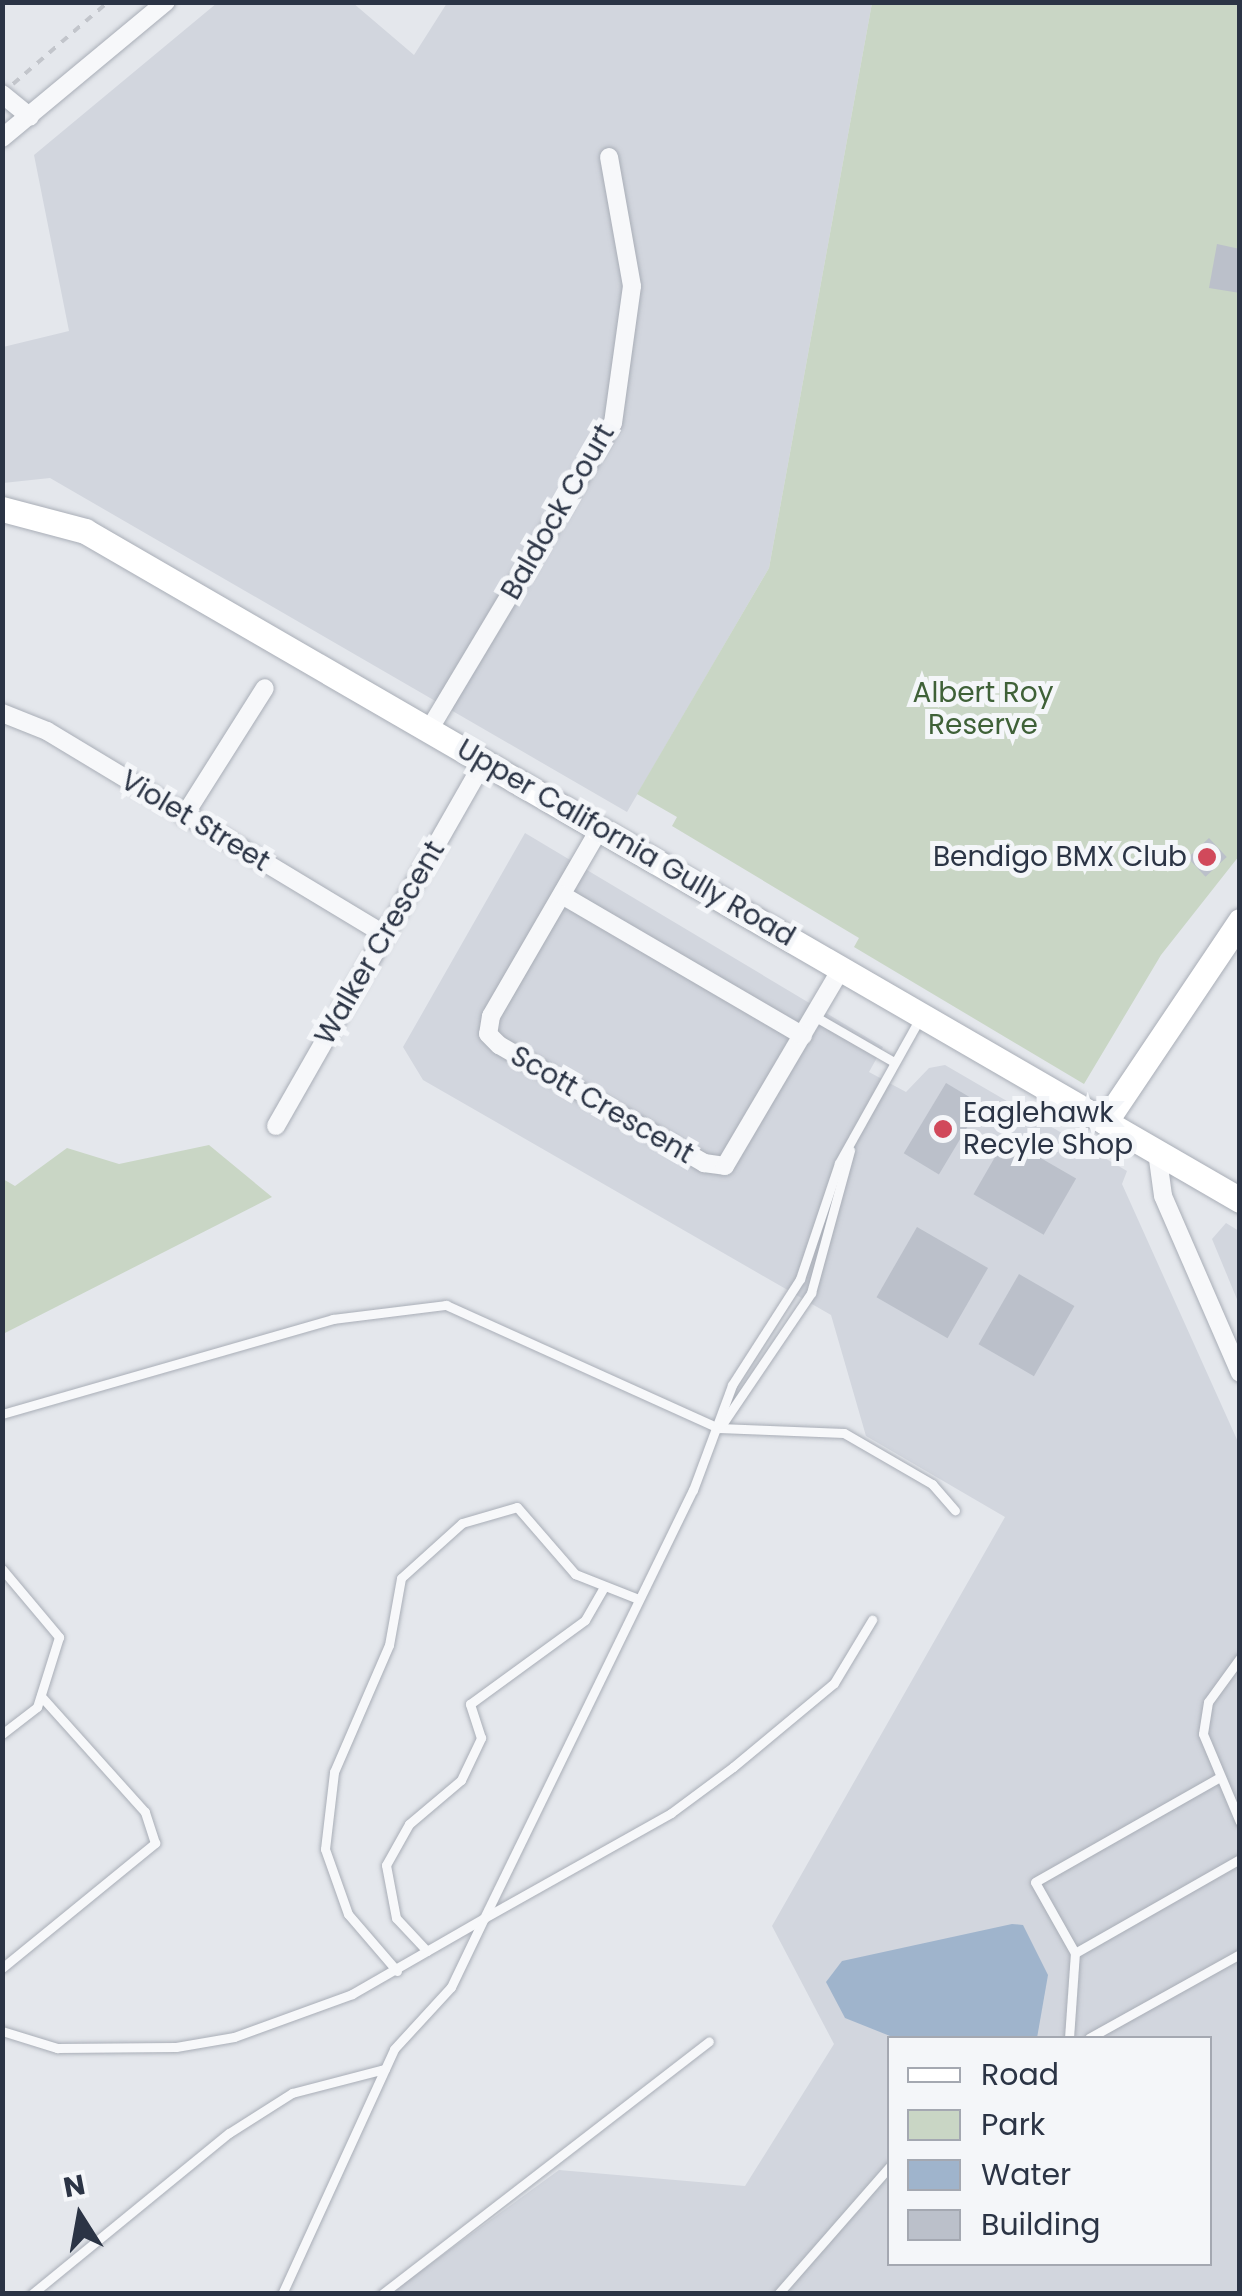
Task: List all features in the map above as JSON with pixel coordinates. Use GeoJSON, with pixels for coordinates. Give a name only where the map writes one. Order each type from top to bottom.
{"type":"FeatureCollection","features":[{"type":"Feature","properties":{"kind":"street"},"geometry":{"type":"LineString","coordinates":[[2,138],[166,2]]}},
{"type":"Feature","properties":{"kind":"street"},"geometry":{"type":"LineString","coordinates":[[3,95],[30,117]]}},
{"type":"Feature","properties":{"kind":"street","name":"Baldock Court"},"geometry":{"type":"LineString","coordinates":[[429,730],[613,423],[632,286],[609,157]]}},
{"type":"Feature","properties":{"kind":"street","name":"Upper California Gully Road"},"geometry":{"type":"LineString","coordinates":[[2,509],[85,532],[1240,1200]]}},
{"type":"Feature","properties":{"kind":"street"},"geometry":{"type":"LineString","coordinates":[[184,816],[265,688]]}},
{"type":"Feature","properties":{"kind":"street","name":"Violet Street"},"geometry":{"type":"LineString","coordinates":[[2,714],[47,731],[386,935]]}},
{"type":"Feature","properties":{"kind":"street","name":"Walker Crescent"},"geometry":{"type":"LineString","coordinates":[[276,1126],[484,761]]}},
{"type":"Feature","properties":{"kind":"street","name":"Scott Crescent"},"geometry":{"type":"LineString","coordinates":[[600,828],[491,1016],[488,1034],[499,1046],[719,1167],[734,1156],[842,968]]}},
{"type":"Feature","properties":{"kind":"street"},"geometry":{"type":"LineString","coordinates":[[562,896],[802,1036]]}},
{"type":"Feature","properties":{"kind":"street"},"geometry":{"type":"LineString","coordinates":[[1105,1122],[1240,922]]}},
{"type":"Feature","properties":{"kind":"street"},"geometry":{"type":"LineString","coordinates":[[1157,1152],[1159,1184],[1240,1373]]}},
{"type":"Feature","properties":{"kind":"lane"},"geometry":{"type":"LineString","coordinates":[[720,1428],[732,1385],[807,1265],[852,1140],[922,1014]]}},
{"type":"Feature","properties":{"kind":"lane"},"geometry":{"type":"LineString","coordinates":[[814,1016],[894,1062]]}},
{"type":"Feature","properties":{"kind":"lane"},"geometry":{"type":"LineString","coordinates":[[282,2294],[385,2069],[452,1986],[720,1428],[812,1293],[852,1140]]}},
{"type":"Feature","properties":{"kind":"lane"},"geometry":{"type":"LineString","coordinates":[[2,1414],[332,1320],[446,1305],[720,1428],[844,1433],[932,1484],[955,1510]]}},
{"type":"Feature","properties":{"kind":"lane"},"geometry":{"type":"LineString","coordinates":[[397,1971],[348,1914],[326,1848],[334,1772],[389,1645],[401,1578],[462,1523],[517,1508],[556,1557],[603,1589],[636,1598]]}},
{"type":"Feature","properties":{"kind":"lane"},"geometry":{"type":"LineString","coordinates":[[2,1570],[59,1637],[40,1696],[2,1734]]}},
{"type":"Feature","properties":{"kind":"lane"},"geometry":{"type":"LineString","coordinates":[[427,1951],[396,1918],[386,1865],[409,1824],[462,1780],[481,1738],[470,1704],[584,1620],[603,1589]]}},
{"type":"Feature","properties":{"kind":"lane"},"geometry":{"type":"LineString","coordinates":[[2,2031],[57,2048],[176,2047],[234,2036],[397,1971],[671,1813],[834,1683],[872,1620]]}},
{"type":"Feature","properties":{"kind":"lane"},"geometry":{"type":"LineString","coordinates":[[1240,1658],[1220,1679],[1204,1715],[1220,1777],[1240,1822]]}},
{"type":"Feature","properties":{"kind":"lane"},"geometry":{"type":"LineString","coordinates":[[2,1968],[154,1843],[144,1812],[40,1696]]}},
{"type":"Feature","properties":{"kind":"lane"},"geometry":{"type":"LineString","coordinates":[[1069,2036],[1075,1953],[1035,1882],[1220,1777]]}},
{"type":"Feature","properties":{"kind":"lane"},"geometry":{"type":"LineString","coordinates":[[1075,1953],[1240,1859]]}},
{"type":"Feature","properties":{"kind":"lane"},"geometry":{"type":"LineString","coordinates":[[1094,2036],[1240,1954]]}},
{"type":"Feature","properties":{"kind":"lane"},"geometry":{"type":"LineString","coordinates":[[382,2294],[709,2040]]}},
{"type":"Feature","properties":{"kind":"lane"},"geometry":{"type":"LineString","coordinates":[[32,2294],[229,2133],[292,2093],[385,2069]]}},
{"type":"Feature","properties":{"kind":"lane"},"geometry":{"type":"LineString","coordinates":[[778,2294],[887,2169]]}},
{"type":"Feature","properties":{"kind":"path"},"geometry":{"type":"LineString","coordinates":[[3,95],[108,2]]}},
{"type":"Feature","properties":{"kind":"shaded area"},"geometry":{"type":"Polygon","coordinates":[[[217,3],[353,3],[414,55],[447,3],[872,3],[769,568],[627,812],[50,478],[3,483],[3,347],[69,331],[34,155],[217,3]]]}},
{"type":"Feature","properties":{"kind":"shaded area"},"geometry":{"type":"Polygon","coordinates":[[[525,833],[883,1047],[869,1072],[906,1092],[929,1068],[945,1065],[1127,1171],[1122,1184],[1239,1444],[1239,2293],[389,2294],[559,2170],[745,2186],[834,2044],[772,1926],[1005,1517],[866,1436],[831,1315],[423,1080],[403,1047],[525,833]]]}},
{"type":"Feature","properties":{"kind":"shaded area"},"geometry":{"type":"Polygon","coordinates":[[[1226,1223],[1239,1231],[1239,1304],[1212,1239],[1226,1223]]]}},
{"type":"Feature","properties":{"kind":"green space","name":"Albert Roy Reserve"},"geometry":{"type":"Polygon","coordinates":[[[872,3],[1239,3],[1239,856],[1161,955],[1084,1084],[854,947],[859,938],[672,826],[677,817],[637,794],[769,568],[872,3]]]}},
{"type":"Feature","properties":{"kind":"green space"},"geometry":{"type":"Polygon","coordinates":[[[209,1145],[272,1197],[3,1334],[3,1179],[15,1186],[67,1148],[119,1164],[209,1145]]]}},
{"type":"Feature","properties":{"kind":"water"},"geometry":{"type":"Polygon","coordinates":[[[1012,1924],[1023,1925],[1048,1975],[1037,2036],[890,2036],[845,2018],[826,1982],[842,1961],[1012,1924]]]}},
{"type":"Feature","properties":{"kind":"building"},"geometry":{"type":"Polygon","coordinates":[[[1217,244],[1240,249],[1240,293],[1209,288],[1217,244]]]}},
{"type":"Feature","properties":{"kind":"building","name":"Bendigo BMX Club"},"geometry":{"type":"Polygon","coordinates":[[[1209,838],[1227,857],[1206,877],[1188,858],[1209,838]]]}},
{"type":"Feature","properties":{"kind":"building"},"geometry":{"type":"Polygon","coordinates":[[[946,1083],[981,1104],[939,1174],[904,1153],[946,1083]]]}},
{"type":"Feature","properties":{"kind":"building"},"geometry":{"type":"Polygon","coordinates":[[[1006,1138],[1076,1178],[1044,1235],[974,1194],[1006,1138]]]}},
{"type":"Feature","properties":{"kind":"building"},"geometry":{"type":"Polygon","coordinates":[[[917,1227],[988,1268],[948,1338],[876,1297],[917,1227]]]}},
{"type":"Feature","properties":{"kind":"building"},"geometry":{"type":"Polygon","coordinates":[[[1019,1274],[1074,1306],[1034,1376],[978,1344],[1019,1274]]]}},
{"type":"Feature","properties":{"kind":"place","name":"Bendigo BMX Club"},"geometry":{"type":"Point","coordinates":[1207,857]}},
{"type":"Feature","properties":{"kind":"place","name":"Eaglehawk Recyle Shop"},"geometry":{"type":"Point","coordinates":[943,1129]}}]}
